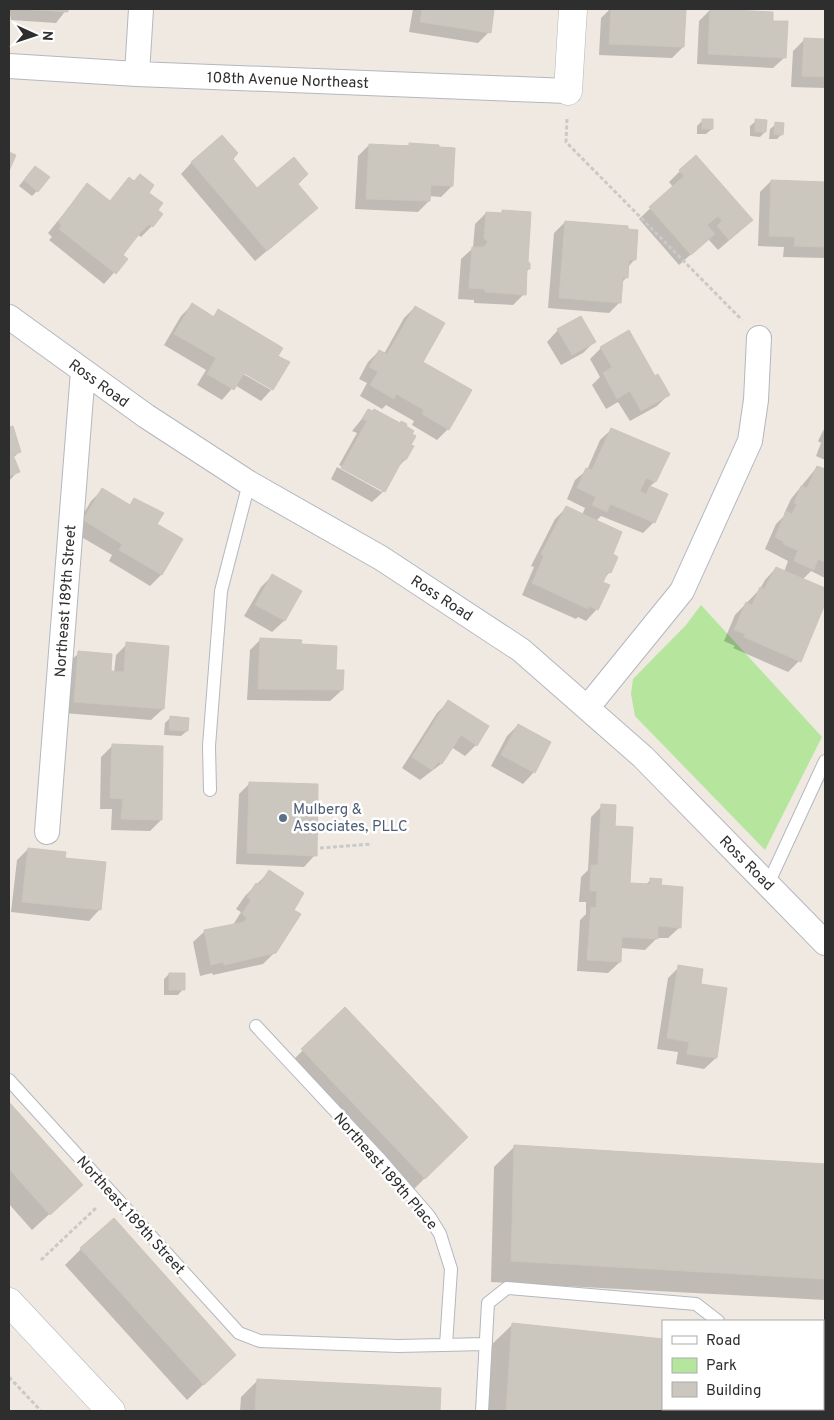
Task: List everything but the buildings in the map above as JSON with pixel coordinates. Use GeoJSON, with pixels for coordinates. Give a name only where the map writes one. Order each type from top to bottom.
{"type":"FeatureCollection","features":[{"type":"Feature","properties":{"kind":"main road"},"geometry":{"type":"LineString","coordinates":[[568,91],[573,9]]}},
{"type":"Feature","properties":{"kind":"main road"},"geometry":{"type":"LineString","coordinates":[[9,1302],[111,1411]]}},
{"type":"Feature","properties":{"kind":"street"},"geometry":{"type":"LineString","coordinates":[[137,74],[140,9]]}},
{"type":"Feature","properties":{"kind":"street","name":"108th Avenue Northeast"},"geometry":{"type":"LineString","coordinates":[[9,66],[137,74],[568,91]]}},
{"type":"Feature","properties":{"kind":"street","name":"Ross Road"},"geometry":{"type":"LineString","coordinates":[[9,317],[146,416],[249,483],[381,558],[521,650],[643,756],[825,943]]}},
{"type":"Feature","properties":{"kind":"street"},"geometry":{"type":"LineString","coordinates":[[587,708],[682,590],[750,441],[756,400],[758,338]]}},
{"type":"Feature","properties":{"kind":"street","name":"Northeast 189th Street"},"geometry":{"type":"LineString","coordinates":[[47,832],[83,371]]}},
{"type":"Feature","properties":{"kind":"lane"},"geometry":{"type":"LineString","coordinates":[[210,790],[209,746],[221,591],[249,483]]}},
{"type":"Feature","properties":{"kind":"lane"},"geometry":{"type":"LineString","coordinates":[[768,884],[825,761]]}},
{"type":"Feature","properties":{"kind":"lane","name":"Northeast 189th Place"},"geometry":{"type":"LineString","coordinates":[[256,1026],[379,1158],[429,1216],[440,1234],[451,1270],[446,1345]]}},
{"type":"Feature","properties":{"kind":"lane","name":"Northeast 189th Street"},"geometry":{"type":"LineString","coordinates":[[9,1080],[239,1333],[260,1341],[398,1346],[446,1345]]}},
{"type":"Feature","properties":{"kind":"lane"},"geometry":{"type":"LineString","coordinates":[[482,1411],[488,1303],[507,1288],[696,1304],[717,1320]]}},
{"type":"Feature","properties":{"kind":"lane"},"geometry":{"type":"LineString","coordinates":[[446,1345],[486,1344]]}},
{"type":"Feature","properties":{"kind":"path"},"geometry":{"type":"LineString","coordinates":[[568,91],[566,142],[758,338]]}},
{"type":"Feature","properties":{"kind":"path"},"geometry":{"type":"LineString","coordinates":[[320,848],[372,844]]}},
{"type":"Feature","properties":{"kind":"path"},"geometry":{"type":"LineString","coordinates":[[41,1260],[98,1206]]}},
{"type":"Feature","properties":{"kind":"path"},"geometry":{"type":"LineString","coordinates":[[9,1377],[41,1411]]}},
{"type":"Feature","properties":{"kind":"green space"},"geometry":{"type":"Polygon","coordinates":[[[701,605],[822,737],[765,850],[635,716],[631,694],[633,679],[686,625],[701,605]]]}},
{"type":"Feature","properties":{"kind":"place","name":"Mulberg & Associates, PLLC"},"geometry":{"type":"Point","coordinates":[283,818]}}]}
